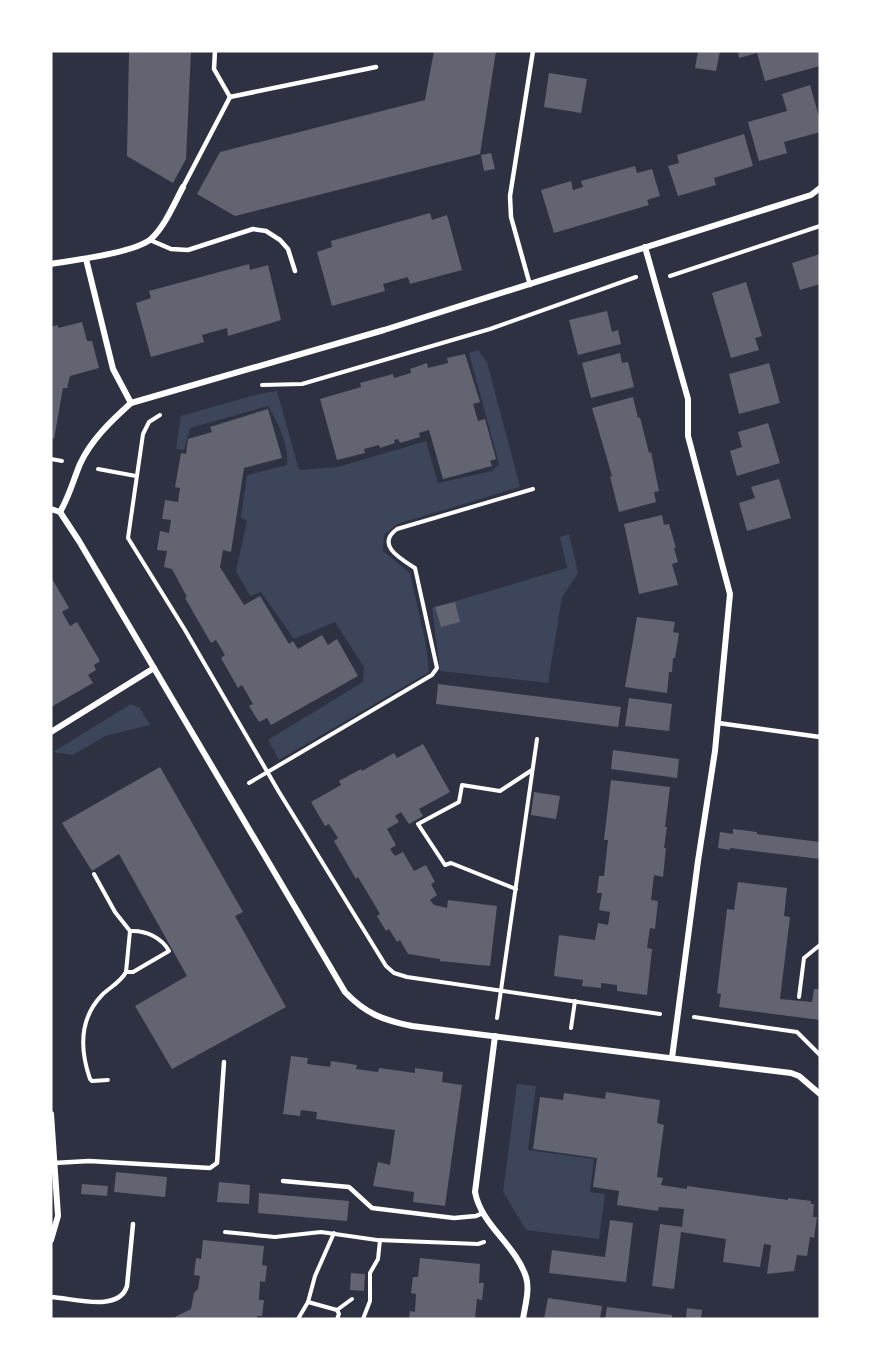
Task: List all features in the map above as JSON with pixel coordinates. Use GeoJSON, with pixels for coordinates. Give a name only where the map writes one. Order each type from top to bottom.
{"type":"FeatureCollection","features":[{"type":"Feature","properties":{"kind":"street"},"geometry":{"type":"LineString","coordinates":[[51,264],[86,259],[136,247],[150,240],[161,227],[183,187]]}},
{"type":"Feature","properties":{"kind":"street"},"geometry":{"type":"LineString","coordinates":[[60,512],[86,453],[110,422],[131,403],[530,285],[811,195],[820,188]]}},
{"type":"Feature","properties":{"kind":"street"},"geometry":{"type":"LineString","coordinates":[[645,247],[688,399],[688,436],[730,594],[718,723],[672,1058]]}},
{"type":"Feature","properties":{"kind":"street"},"geometry":{"type":"LineString","coordinates":[[86,259],[113,369],[131,403]]}},
{"type":"Feature","properties":{"kind":"street"},"geometry":{"type":"LineString","coordinates":[[51,509],[60,512],[79,541],[345,992],[353,1001],[376,1017],[388,1021],[791,1073],[799,1076],[819,1092]]}},
{"type":"Feature","properties":{"kind":"street"},"geometry":{"type":"LineString","coordinates":[[51,732],[154,668]]}},
{"type":"Feature","properties":{"kind":"street"},"geometry":{"type":"LineString","coordinates":[[495,1036],[475,1192],[483,1213],[520,1264],[527,1279],[523,1319]]}},
{"type":"Feature","properties":{"kind":"street"},"geometry":{"type":"LineString","coordinates":[[51,1114],[58,1216],[51,1240]]}},
{"type":"Feature","properties":{"kind":"lane"},"geometry":{"type":"LineString","coordinates":[[215,51],[214,69],[230,97]]}},
{"type":"Feature","properties":{"kind":"lane"},"geometry":{"type":"LineString","coordinates":[[530,285],[511,217],[510,196],[533,51]]}},
{"type":"Feature","properties":{"kind":"lane"},"geometry":{"type":"LineString","coordinates":[[230,97],[376,67]]}},
{"type":"Feature","properties":{"kind":"lane"},"geometry":{"type":"LineString","coordinates":[[183,187],[230,97]]}},
{"type":"Feature","properties":{"kind":"lane"},"geometry":{"type":"LineString","coordinates":[[150,240],[171,249],[188,250],[253,229],[266,231],[280,240],[288,249],[295,271]]}},
{"type":"Feature","properties":{"kind":"lane"},"geometry":{"type":"LineString","coordinates":[[718,723],[820,737]]}},
{"type":"Feature","properties":{"kind":"lane"},"geometry":{"type":"LineString","coordinates":[[54,1163],[89,1161],[210,1168],[217,1163],[224,1062]]}},
{"type":"Feature","properties":{"kind":"lane"},"geometry":{"type":"LineString","coordinates":[[283,1180],[349,1187],[372,1208],[454,1218],[483,1213]]}},
{"type":"Feature","properties":{"kind":"lane"},"geometry":{"type":"LineString","coordinates":[[51,1297],[106,1303],[118,1300],[128,1286],[133,1224]]}},
{"type":"Feature","properties":{"kind":"path"},"geometry":{"type":"LineString","coordinates":[[666,277],[820,226]]}},
{"type":"Feature","properties":{"kind":"path"},"geometry":{"type":"LineString","coordinates":[[251,389],[262,385],[302,384],[313,381],[490,329],[641,276]]}},
{"type":"Feature","properties":{"kind":"path"},"geometry":{"type":"LineString","coordinates":[[170,412],[159,415],[149,422],[143,434],[128,538],[386,966],[394,973],[407,977],[669,1015]]}},
{"type":"Feature","properties":{"kind":"path"},"geometry":{"type":"LineString","coordinates":[[51,459],[62,461]]}},
{"type":"Feature","properties":{"kind":"path"},"geometry":{"type":"LineString","coordinates":[[101,469],[136,476]]}},
{"type":"Feature","properties":{"kind":"path"},"geometry":{"type":"LineString","coordinates":[[249,783],[432,675],[437,668],[415,568],[392,553],[389,544],[392,533],[397,528],[533,489]]}},
{"type":"Feature","properties":{"kind":"path"},"geometry":{"type":"LineString","coordinates":[[497,1022],[537,739]]}},
{"type":"Feature","properties":{"kind":"path"},"geometry":{"type":"LineString","coordinates":[[516,889],[451,863],[445,865],[418,824],[459,802],[462,785],[500,791],[533,770]]}},
{"type":"Feature","properties":{"kind":"path"},"geometry":{"type":"LineString","coordinates":[[94,874],[115,912],[130,931],[126,972],[123,978],[92,1008],[83,1038],[83,1056],[90,1079],[92,1081],[108,1080]]}},
{"type":"Feature","properties":{"kind":"path"},"geometry":{"type":"LineString","coordinates":[[126,972],[133,972],[170,951],[163,941],[138,931],[130,931]]}},
{"type":"Feature","properties":{"kind":"path"},"geometry":{"type":"LineString","coordinates":[[799,997],[804,958],[820,945]]}},
{"type":"Feature","properties":{"kind":"path"},"geometry":{"type":"LineString","coordinates":[[571,1032],[575,1001]]}},
{"type":"Feature","properties":{"kind":"path"},"geometry":{"type":"LineString","coordinates":[[689,1017],[797,1032],[820,1055]]}},
{"type":"Feature","properties":{"kind":"path"},"geometry":{"type":"LineString","coordinates":[[225,1233],[275,1237],[321,1232],[380,1240],[482,1242]]}},
{"type":"Feature","properties":{"kind":"path"},"geometry":{"type":"LineString","coordinates":[[298,1319],[308,1302],[315,1276],[334,1233]]}},
{"type":"Feature","properties":{"kind":"path"},"geometry":{"type":"LineString","coordinates":[[363,1319],[370,1300],[370,1273],[378,1259],[380,1240]]}},
{"type":"Feature","properties":{"kind":"path"},"geometry":{"type":"LineString","coordinates":[[337,1310],[352,1299]]}},
{"type":"Feature","properties":{"kind":"path"},"geometry":{"type":"LineString","coordinates":[[308,1302],[337,1310]]}},
{"type":"Feature","properties":{"kind":"path"},"geometry":{"type":"LineString","coordinates":[[337,1310],[338,1319]]}},
{"type":"Feature","properties":{"kind":"shaded area"},"geometry":{"type":"Polygon","coordinates":[[[478,350],[487,362],[520,487],[397,524],[384,535],[383,551],[410,573],[426,645],[429,672],[279,760],[268,740],[363,682],[364,667],[335,622],[294,639],[261,592],[250,596],[236,571],[247,521],[241,517],[247,475],[287,465],[285,442],[268,406],[190,428],[184,450],[176,449],[181,416],[277,391],[299,470],[338,467],[426,441],[438,483],[492,471],[499,464],[469,353],[478,350]]]}},
{"type":"Feature","properties":{"kind":"shaded area"},"geometry":{"type":"Polygon","coordinates":[[[569,534],[578,573],[562,597],[548,683],[440,671],[432,608],[567,568],[560,537],[569,534]]]}},
{"type":"Feature","properties":{"kind":"shaded area"},"geometry":{"type":"Polygon","coordinates":[[[131,704],[140,708],[150,725],[105,736],[73,755],[53,752],[131,704]]]}},
{"type":"Feature","properties":{"kind":"shaded area"},"geometry":{"type":"Polygon","coordinates":[[[517,1084],[536,1086],[528,1150],[594,1159],[590,1192],[605,1194],[599,1239],[526,1230],[503,1192],[517,1084]]]}},
{"type":"Feature","properties":{"kind":"building"},"geometry":{"type":"Polygon","coordinates":[[[129,51],[191,51],[186,159],[173,183],[127,156],[129,51]]]}},
{"type":"Feature","properties":{"kind":"building"},"geometry":{"type":"Polygon","coordinates":[[[434,51],[496,51],[480,154],[235,216],[197,194],[220,152],[425,100],[434,51]]]}},
{"type":"Feature","properties":{"kind":"building"},"geometry":{"type":"Polygon","coordinates":[[[698,51],[720,51],[716,71],[695,68],[698,51]]]}},
{"type":"Feature","properties":{"kind":"building"},"geometry":{"type":"Polygon","coordinates":[[[738,51],[820,51],[820,66],[765,81],[757,53],[739,58],[738,51]]]}},
{"type":"Feature","properties":{"kind":"building"},"geometry":{"type":"Polygon","coordinates":[[[549,73],[587,79],[581,113],[544,107],[549,73]]]}},
{"type":"Feature","properties":{"kind":"building"},"geometry":{"type":"Polygon","coordinates":[[[810,85],[820,120],[820,132],[784,142],[787,153],[759,161],[748,122],[787,111],[782,94],[810,85]]]}},
{"type":"Feature","properties":{"kind":"building"},"geometry":{"type":"Polygon","coordinates":[[[744,134],[753,166],[714,178],[716,185],[678,196],[668,166],[679,163],[677,155],[744,134]]]}},
{"type":"Feature","properties":{"kind":"building"},"geometry":{"type":"Polygon","coordinates":[[[491,153],[495,169],[484,171],[481,155],[491,153]]]}},
{"type":"Feature","properties":{"kind":"building"},"geometry":{"type":"Polygon","coordinates":[[[635,166],[637,173],[652,169],[660,196],[647,200],[649,205],[554,233],[541,190],[571,181],[573,190],[583,187],[581,181],[635,166]]]}},
{"type":"Feature","properties":{"kind":"building"},"geometry":{"type":"Polygon","coordinates":[[[430,213],[432,220],[447,215],[462,270],[410,284],[408,277],[383,284],[385,291],[332,306],[317,252],[332,247],[331,241],[430,213]]]}},
{"type":"Feature","properties":{"kind":"building"},"geometry":{"type":"Polygon","coordinates":[[[820,254],[820,284],[800,290],[792,263],[820,254]]]}},
{"type":"Feature","properties":{"kind":"building"},"geometry":{"type":"Polygon","coordinates":[[[249,264],[250,270],[268,265],[281,320],[228,336],[227,328],[202,335],[204,342],[151,357],[136,303],[151,298],[149,291],[249,264]]]}},
{"type":"Feature","properties":{"kind":"building"},"geometry":{"type":"Polygon","coordinates":[[[746,282],[762,336],[755,338],[759,350],[731,358],[712,293],[746,282]]]}},
{"type":"Feature","properties":{"kind":"building"},"geometry":{"type":"Polygon","coordinates":[[[607,311],[612,332],[618,330],[621,344],[578,355],[569,320],[607,311]]]}},
{"type":"Feature","properties":{"kind":"building"},"geometry":{"type":"Polygon","coordinates":[[[82,322],[87,341],[92,341],[99,368],[70,376],[67,388],[63,388],[54,439],[51,438],[51,327],[58,325],[58,328],[82,322]]]}},
{"type":"Feature","properties":{"kind":"building"},"geometry":{"type":"Polygon","coordinates":[[[620,353],[622,363],[628,362],[634,387],[591,398],[582,363],[620,353]]]}},
{"type":"Feature","properties":{"kind":"building"},"geometry":{"type":"Polygon","coordinates":[[[465,354],[480,402],[473,404],[478,421],[485,419],[496,459],[490,461],[492,466],[443,479],[429,430],[419,433],[420,437],[400,443],[398,439],[394,440],[395,443],[380,448],[379,445],[364,449],[365,453],[337,460],[320,399],[361,387],[360,383],[393,374],[394,378],[411,373],[410,369],[427,363],[428,368],[448,363],[447,358],[465,354]]]}},
{"type":"Feature","properties":{"kind":"building"},"geometry":{"type":"Polygon","coordinates":[[[769,363],[780,403],[739,414],[729,374],[769,363]]]}},
{"type":"Feature","properties":{"kind":"building"},"geometry":{"type":"Polygon","coordinates":[[[633,397],[649,453],[651,452],[659,491],[654,492],[656,502],[619,512],[610,477],[612,476],[592,408],[633,397]]]}},
{"type":"Feature","properties":{"kind":"building"},"geometry":{"type":"Polygon","coordinates":[[[268,409],[282,458],[244,468],[231,552],[223,550],[220,567],[244,605],[260,596],[289,644],[293,641],[298,649],[322,635],[328,645],[337,639],[358,676],[271,725],[267,718],[259,722],[249,706],[253,704],[242,685],[238,688],[221,658],[225,655],[216,640],[211,643],[185,598],[187,597],[172,569],[164,567],[167,551],[157,550],[160,531],[169,533],[171,520],[162,519],[165,500],[178,502],[180,488],[175,487],[181,453],[186,454],[188,439],[212,432],[210,427],[268,409]]]}},
{"type":"Feature","properties":{"kind":"building"},"geometry":{"type":"Polygon","coordinates":[[[768,423],[780,463],[737,476],[730,451],[742,447],[738,432],[768,423]]]}},
{"type":"Feature","properties":{"kind":"building"},"geometry":{"type":"Polygon","coordinates":[[[779,479],[791,518],[747,531],[739,503],[755,498],[751,487],[779,479]]]}},
{"type":"Feature","properties":{"kind":"building"},"geometry":{"type":"Polygon","coordinates":[[[662,515],[664,525],[669,524],[676,548],[674,548],[678,562],[672,564],[678,585],[639,594],[624,524],[662,515]]]}},
{"type":"Feature","properties":{"kind":"building"},"geometry":{"type":"Polygon","coordinates":[[[51,577],[69,608],[62,612],[70,626],[77,622],[100,661],[94,665],[96,670],[88,675],[93,683],[51,707],[51,577]]]}},
{"type":"Feature","properties":{"kind":"building"},"geometry":{"type":"Polygon","coordinates":[[[455,602],[460,622],[441,627],[435,607],[455,602]]]}},
{"type":"Feature","properties":{"kind":"building"},"geometry":{"type":"Polygon","coordinates":[[[637,617],[675,622],[673,632],[679,633],[672,672],[669,672],[667,693],[625,687],[637,617]]]}},
{"type":"Feature","properties":{"kind":"building"},"geometry":{"type":"Polygon","coordinates":[[[438,684],[621,707],[618,727],[436,704],[438,684]]]}},
{"type":"Feature","properties":{"kind":"building"},"geometry":{"type":"Polygon","coordinates":[[[629,698],[672,704],[669,731],[625,726],[629,698]]]}},
{"type":"Feature","properties":{"kind":"building"},"geometry":{"type":"Polygon","coordinates":[[[423,744],[450,792],[419,809],[423,816],[409,824],[401,812],[395,816],[399,822],[387,829],[396,845],[390,849],[395,856],[403,852],[414,871],[426,865],[435,882],[431,884],[437,895],[430,900],[434,905],[447,908],[448,900],[497,906],[490,966],[440,961],[440,959],[408,954],[400,940],[397,942],[389,929],[386,931],[377,916],[380,914],[334,841],[338,838],[329,824],[325,826],[311,802],[341,785],[339,781],[361,769],[362,771],[394,753],[397,758],[423,744]]]}},
{"type":"Feature","properties":{"kind":"building"},"geometry":{"type":"Polygon","coordinates":[[[613,750],[679,759],[677,778],[611,769],[613,750]]]}},
{"type":"Feature","properties":{"kind":"building"},"geometry":{"type":"Polygon","coordinates":[[[160,767],[243,912],[235,916],[286,1007],[172,1069],[135,1006],[187,976],[119,854],[92,871],[62,823],[160,767]]]}},
{"type":"Feature","properties":{"kind":"building"},"geometry":{"type":"Polygon","coordinates":[[[611,780],[670,787],[665,827],[667,827],[663,877],[654,875],[651,900],[658,901],[655,929],[650,928],[647,948],[652,949],[647,995],[617,991],[617,985],[601,983],[601,988],[582,986],[583,980],[554,976],[559,935],[595,940],[598,923],[608,925],[610,912],[599,910],[602,893],[597,893],[599,876],[604,876],[608,840],[604,840],[611,780]]]}},
{"type":"Feature","properties":{"kind":"building"},"geometry":{"type":"Polygon","coordinates":[[[534,792],[560,796],[556,819],[531,815],[534,792]]]}},
{"type":"Feature","properties":{"kind":"building"},"geometry":{"type":"Polygon","coordinates":[[[733,829],[820,842],[820,859],[718,848],[720,832],[733,834],[733,829]]]}},
{"type":"Feature","properties":{"kind":"building"},"geometry":{"type":"Polygon","coordinates":[[[738,882],[787,888],[784,916],[790,917],[780,999],[812,1002],[814,989],[820,989],[820,1020],[719,1007],[721,994],[717,993],[727,909],[734,910],[738,882]]]}},
{"type":"Feature","properties":{"kind":"building"},"geometry":{"type":"Polygon","coordinates":[[[291,1056],[308,1058],[307,1064],[330,1067],[331,1061],[357,1065],[356,1069],[378,1072],[379,1068],[415,1073],[415,1068],[443,1072],[442,1082],[462,1085],[445,1206],[413,1202],[414,1192],[373,1186],[378,1162],[390,1165],[395,1130],[316,1119],[317,1112],[301,1110],[300,1116],[283,1114],[291,1056]]]}},
{"type":"Feature","properties":{"kind":"building"},"geometry":{"type":"Polygon","coordinates":[[[606,1092],[660,1100],[657,1123],[664,1125],[657,1177],[663,1178],[661,1185],[811,1201],[811,1204],[814,1204],[813,1217],[817,1217],[814,1238],[810,1237],[807,1256],[797,1255],[794,1271],[767,1274],[771,1245],[764,1244],[760,1267],[723,1262],[726,1239],[681,1232],[674,1289],[652,1286],[660,1224],[682,1227],[684,1209],[659,1207],[658,1211],[617,1205],[619,1191],[593,1187],[597,1158],[533,1149],[540,1097],[563,1100],[564,1093],[605,1099],[606,1092]]]}},
{"type":"Feature","properties":{"kind":"building"},"geometry":{"type":"Polygon","coordinates":[[[116,1172],[167,1177],[165,1197],[114,1192],[116,1172]]]}},
{"type":"Feature","properties":{"kind":"building"},"geometry":{"type":"Polygon","coordinates":[[[219,1182],[250,1185],[249,1204],[217,1202],[219,1182]]]}},
{"type":"Feature","properties":{"kind":"building"},"geometry":{"type":"Polygon","coordinates":[[[82,1184],[108,1186],[107,1196],[81,1194],[82,1184]]]}},
{"type":"Feature","properties":{"kind":"building"},"geometry":{"type":"Polygon","coordinates":[[[259,1193],[349,1201],[347,1221],[258,1213],[259,1193]]]}},
{"type":"Feature","properties":{"kind":"building"},"geometry":{"type":"Polygon","coordinates":[[[610,1220],[633,1223],[626,1282],[549,1273],[552,1250],[605,1257],[610,1220]]]}},
{"type":"Feature","properties":{"kind":"building"},"geometry":{"type":"Polygon","coordinates":[[[203,1240],[264,1246],[262,1265],[267,1266],[265,1282],[260,1281],[259,1300],[264,1300],[262,1316],[257,1316],[257,1319],[171,1319],[191,1309],[200,1276],[194,1275],[196,1258],[201,1259],[203,1240]]]}},
{"type":"Feature","properties":{"kind":"building"},"geometry":{"type":"Polygon","coordinates":[[[420,1258],[480,1264],[479,1283],[484,1283],[482,1300],[477,1299],[475,1319],[409,1319],[410,1311],[415,1312],[416,1294],[411,1293],[413,1277],[418,1277],[420,1258]]]}},
{"type":"Feature","properties":{"kind":"building"},"geometry":{"type":"Polygon","coordinates":[[[351,1273],[365,1274],[364,1291],[350,1290],[351,1273]]]}},
{"type":"Feature","properties":{"kind":"building"},"geometry":{"type":"Polygon","coordinates":[[[548,1298],[602,1306],[600,1319],[544,1319],[548,1298]]]}},
{"type":"Feature","properties":{"kind":"building"},"geometry":{"type":"Polygon","coordinates":[[[607,1307],[672,1315],[672,1319],[605,1319],[607,1307]]]}},
{"type":"Feature","properties":{"kind":"building"},"geometry":{"type":"Polygon","coordinates":[[[687,1308],[702,1310],[701,1319],[686,1319],[687,1308]]]}}]}
